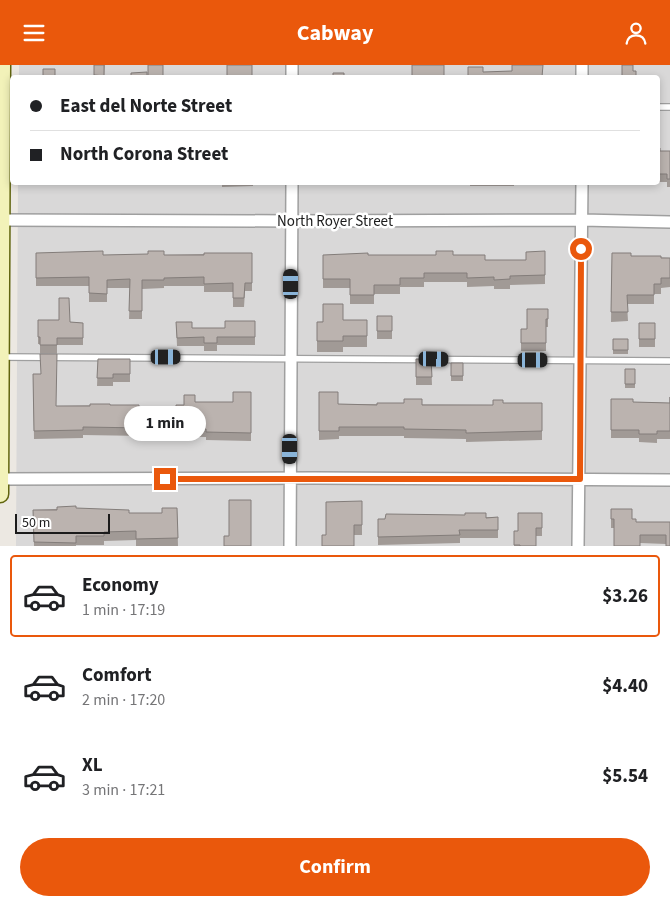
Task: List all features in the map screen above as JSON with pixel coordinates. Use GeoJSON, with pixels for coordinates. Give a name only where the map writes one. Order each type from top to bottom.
{"type":"FeatureCollection","features":[{"type":"Feature","properties":{"kind":"main road"},"geometry":{"type":"LineString","coordinates":[[0,494],[2,65]]}},
{"type":"Feature","properties":{"kind":"street"},"geometry":{"type":"LineString","coordinates":[[290,546],[292,185]]}},
{"type":"Feature","properties":{"kind":"street"},"geometry":{"type":"LineString","coordinates":[[578,546],[582,185]]}},
{"type":"Feature","properties":{"kind":"street","name":"North Royer Street"},"geometry":{"type":"LineString","coordinates":[[0,220],[582,220],[670,222]]}},
{"type":"Feature","properties":{"kind":"street"},"geometry":{"type":"LineString","coordinates":[[0,479],[670,480]]}},
{"type":"Feature","properties":{"kind":"lane"},"geometry":{"type":"LineString","coordinates":[[0,357],[670,361]]}},
{"type":"Feature","properties":{"kind":"shaded area"},"geometry":{"type":"Polygon","coordinates":[[[19,65],[670,65],[670,546],[16,546],[18,185],[660,185],[660,75],[19,75],[19,65]]]}},
{"type":"Feature","properties":{"kind":"building"},"geometry":{"type":"Polygon","coordinates":[[[94,65],[104,65],[104,75],[94,75],[94,65]]]}},
{"type":"Feature","properties":{"kind":"building"},"geometry":{"type":"Polygon","coordinates":[[[148,65],[163,65],[163,75],[148,75],[148,65]]]}},
{"type":"Feature","properties":{"kind":"building"},"geometry":{"type":"Polygon","coordinates":[[[227,65],[252,65],[252,75],[227,75],[227,65]]]}},
{"type":"Feature","properties":{"kind":"building"},"geometry":{"type":"Polygon","coordinates":[[[412,65],[444,65],[444,75],[412,75],[412,65]]]}},
{"type":"Feature","properties":{"kind":"building"},"geometry":{"type":"Polygon","coordinates":[[[512,65],[543,65],[542,75],[468,75],[468,67],[483,67],[483,72],[512,71],[512,65]]]}},
{"type":"Feature","properties":{"kind":"building"},"geometry":{"type":"Polygon","coordinates":[[[622,65],[633,65],[633,71],[636,71],[636,75],[622,75],[622,65]]]}},
{"type":"Feature","properties":{"kind":"building"},"geometry":{"type":"Polygon","coordinates":[[[43,69],[55,69],[55,75],[43,75],[43,69]]]}},
{"type":"Feature","properties":{"kind":"building"},"geometry":{"type":"Polygon","coordinates":[[[147,72],[147,75],[131,75],[131,73],[147,72]]]}},
{"type":"Feature","properties":{"kind":"building"},"geometry":{"type":"Polygon","coordinates":[[[333,73],[344,73],[344,75],[333,75],[333,73]]]}},
{"type":"Feature","properties":{"kind":"building"},"geometry":{"type":"Polygon","coordinates":[[[660,151],[670,151],[670,179],[667,179],[667,174],[660,174],[660,151]]]}},
{"type":"Feature","properties":{"kind":"building"},"geometry":{"type":"Polygon","coordinates":[[[103,251],[103,255],[148,254],[148,251],[164,251],[164,255],[252,253],[252,283],[245,283],[244,298],[233,298],[233,283],[204,284],[204,277],[142,280],[142,311],[129,311],[130,279],[107,280],[107,294],[89,293],[89,277],[36,278],[36,253],[103,251]]]}},
{"type":"Feature","properties":{"kind":"building"},"geometry":{"type":"Polygon","coordinates":[[[436,251],[453,251],[453,255],[485,255],[485,260],[526,260],[526,252],[545,251],[545,275],[510,276],[510,279],[494,280],[494,277],[467,278],[467,273],[424,273],[424,278],[400,278],[400,285],[374,285],[374,295],[350,295],[350,279],[323,279],[323,255],[368,253],[368,255],[436,255],[436,251]]]}},
{"type":"Feature","properties":{"kind":"building"},"geometry":{"type":"Polygon","coordinates":[[[612,253],[631,253],[631,256],[661,256],[661,258],[670,258],[670,278],[661,278],[661,284],[654,284],[654,295],[627,295],[628,312],[611,312],[612,253]]]}},
{"type":"Feature","properties":{"kind":"building"},"geometry":{"type":"Polygon","coordinates":[[[59,298],[69,298],[70,322],[83,323],[83,338],[57,338],[57,345],[40,345],[38,320],[59,320],[59,298]]]}},
{"type":"Feature","properties":{"kind":"building"},"geometry":{"type":"Polygon","coordinates":[[[323,304],[343,304],[343,320],[367,320],[367,336],[343,336],[343,341],[317,341],[317,322],[323,322],[323,304]]]}},
{"type":"Feature","properties":{"kind":"building"},"geometry":{"type":"Polygon","coordinates":[[[527,309],[548,309],[546,343],[521,343],[521,329],[527,329],[527,309]]]}},
{"type":"Feature","properties":{"kind":"building"},"geometry":{"type":"Polygon","coordinates":[[[377,316],[392,316],[392,331],[377,331],[377,316]]]}},
{"type":"Feature","properties":{"kind":"building"},"geometry":{"type":"Polygon","coordinates":[[[225,321],[255,321],[255,337],[217,337],[217,343],[204,343],[204,337],[177,338],[176,322],[192,322],[192,328],[225,328],[225,321]]]}},
{"type":"Feature","properties":{"kind":"building"},"geometry":{"type":"Polygon","coordinates":[[[639,323],[655,323],[655,339],[639,339],[639,323]]]}},
{"type":"Feature","properties":{"kind":"building"},"geometry":{"type":"Polygon","coordinates":[[[613,339],[628,339],[628,350],[613,350],[613,339]]]}},
{"type":"Feature","properties":{"kind":"building"},"geometry":{"type":"Polygon","coordinates":[[[40,354],[57,354],[56,406],[110,404],[139,405],[139,408],[176,408],[176,405],[184,405],[184,395],[195,395],[195,402],[233,402],[233,392],[251,392],[251,433],[206,432],[206,429],[83,427],[83,430],[34,431],[33,374],[41,374],[40,354]]]}},
{"type":"Feature","properties":{"kind":"building"},"geometry":{"type":"Polygon","coordinates":[[[98,359],[130,359],[130,374],[113,374],[113,378],[97,378],[98,359]]]}},
{"type":"Feature","properties":{"kind":"building"},"geometry":{"type":"Polygon","coordinates":[[[416,359],[431,359],[432,377],[416,377],[416,359]]]}},
{"type":"Feature","properties":{"kind":"building"},"geometry":{"type":"Polygon","coordinates":[[[451,363],[463,363],[463,376],[451,376],[451,363]]]}},
{"type":"Feature","properties":{"kind":"building"},"geometry":{"type":"Polygon","coordinates":[[[625,369],[635,369],[635,384],[625,384],[625,369]]]}},
{"type":"Feature","properties":{"kind":"building"},"geometry":{"type":"Polygon","coordinates":[[[319,392],[338,392],[338,404],[377,405],[377,403],[404,403],[404,399],[422,399],[422,405],[493,405],[493,400],[503,400],[503,403],[542,403],[542,431],[466,433],[466,430],[404,429],[404,427],[339,427],[339,431],[319,431],[319,392]]]}},
{"type":"Feature","properties":{"kind":"building"},"geometry":{"type":"Polygon","coordinates":[[[611,399],[633,399],[633,402],[670,403],[670,431],[657,431],[657,434],[639,434],[639,430],[611,430],[611,399]]]}},
{"type":"Feature","properties":{"kind":"building"},"geometry":{"type":"Polygon","coordinates":[[[229,500],[251,500],[251,546],[224,546],[224,536],[229,536],[229,500]]]}},
{"type":"Feature","properties":{"kind":"building"},"geometry":{"type":"Polygon","coordinates":[[[362,501],[362,525],[354,525],[354,546],[322,546],[322,535],[326,535],[326,502],[362,501]]]}},
{"type":"Feature","properties":{"kind":"building"},"geometry":{"type":"Polygon","coordinates":[[[76,506],[76,508],[129,510],[129,513],[162,513],[162,508],[177,508],[178,538],[136,539],[136,531],[104,532],[104,536],[76,536],[76,543],[34,542],[33,510],[57,510],[57,507],[76,506]]]}},
{"type":"Feature","properties":{"kind":"building"},"geometry":{"type":"Polygon","coordinates":[[[611,509],[632,509],[632,519],[636,519],[636,522],[670,522],[670,546],[666,546],[666,535],[640,535],[640,546],[614,546],[614,519],[611,519],[611,509]]]}},
{"type":"Feature","properties":{"kind":"building"},"geometry":{"type":"Polygon","coordinates":[[[465,513],[486,513],[486,518],[498,517],[498,530],[459,530],[460,535],[378,537],[378,519],[385,519],[386,514],[465,515],[465,513]]]}},
{"type":"Feature","properties":{"kind":"building"},"geometry":{"type":"Polygon","coordinates":[[[518,513],[542,513],[542,528],[536,528],[536,546],[514,545],[514,531],[518,531],[518,513]]]}},
{"type":"Feature","properties":{"kind":"route"},"geometry":{"type":"LineString","coordinates":[[165,479],[580,479],[581,249]]}}]}
